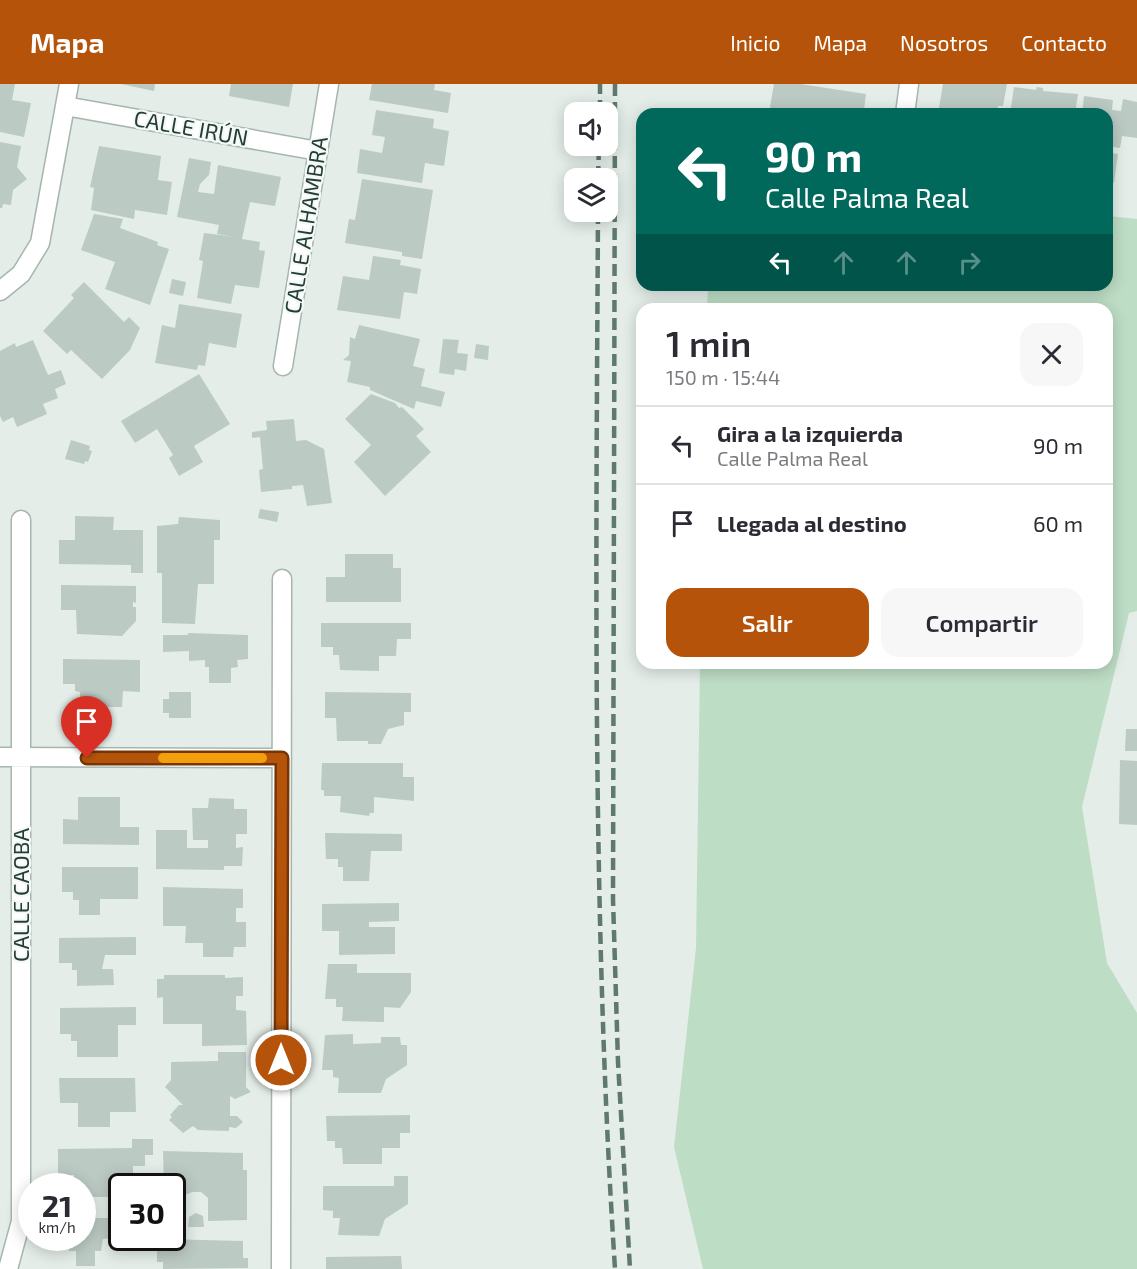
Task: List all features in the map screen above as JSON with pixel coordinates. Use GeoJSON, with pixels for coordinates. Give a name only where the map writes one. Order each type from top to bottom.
{"type":"FeatureCollection","features":[{"type":"Feature","properties":{"kind":"street"},"geometry":{"type":"LineString","coordinates":[[0,291],[21,274],[40,243],[69,84]]}},
{"type":"Feature","properties":{"kind":"street","name":"CALLE ALHAMBRA"},"geometry":{"type":"LineString","coordinates":[[283,366],[329,84]]}},
{"type":"Feature","properties":{"kind":"street"},"geometry":{"type":"LineString","coordinates":[[906,108],[909,84]]}},
{"type":"Feature","properties":{"kind":"street","name":"CALLE IRÚN"},"geometry":{"type":"LineString","coordinates":[[65,106],[318,151]]}},
{"type":"Feature","properties":{"kind":"street","name":"CALLE CAOBA"},"geometry":{"type":"LineString","coordinates":[[8,1269],[21,1221],[21,520]]}},
{"type":"Feature","properties":{"kind":"street"},"geometry":{"type":"LineString","coordinates":[[281,1269],[282,579]]}},
{"type":"Feature","properties":{"kind":"street"},"geometry":{"type":"LineString","coordinates":[[0,757],[282,758]]}},
{"type":"Feature","properties":{"kind":"green space"},"geometry":{"type":"Polygon","coordinates":[[[1113,217],[1137,219],[1137,611],[1129,613],[1082,807],[1107,963],[1137,1013],[1137,1269],[703,1269],[674,1147],[696,948],[700,669],[1113,669],[1113,303],[707,303],[708,291],[1113,291],[1113,217]]]}},
{"type":"Feature","properties":{"kind":"building"},"geometry":{"type":"Polygon","coordinates":[[[0,84],[15,84],[12,100],[31,103],[24,137],[0,132],[0,84]]]}},
{"type":"Feature","properties":{"kind":"building"},"geometry":{"type":"Polygon","coordinates":[[[121,84],[155,84],[154,91],[121,84]]]}},
{"type":"Feature","properties":{"kind":"building"},"geometry":{"type":"Polygon","coordinates":[[[231,84],[293,84],[289,107],[229,96],[231,84]]]}},
{"type":"Feature","properties":{"kind":"building"},"geometry":{"type":"Polygon","coordinates":[[[372,84],[435,84],[434,90],[451,93],[448,113],[369,100],[372,84]]]}},
{"type":"Feature","properties":{"kind":"building"},"geometry":{"type":"Polygon","coordinates":[[[774,84],[800,84],[866,94],[864,108],[770,108],[774,84]]]}},
{"type":"Feature","properties":{"kind":"building"},"geometry":{"type":"Polygon","coordinates":[[[943,84],[1007,84],[1003,106],[998,108],[939,108],[943,84]]]}},
{"type":"Feature","properties":{"kind":"building"},"geometry":{"type":"Polygon","coordinates":[[[1014,87],[1036,90],[1037,87],[1043,88],[1043,91],[1078,94],[1076,108],[1011,108],[1014,87]]]}},
{"type":"Feature","properties":{"kind":"building"},"geometry":{"type":"Polygon","coordinates":[[[1084,96],[1113,100],[1112,108],[1083,108],[1084,96]]]}},
{"type":"Feature","properties":{"kind":"building"},"geometry":{"type":"Polygon","coordinates":[[[1123,99],[1137,102],[1137,138],[1122,136],[1120,148],[1113,147],[1113,110],[1121,111],[1123,99]]]}},
{"type":"Feature","properties":{"kind":"building"},"geometry":{"type":"Polygon","coordinates":[[[376,110],[434,119],[433,128],[449,131],[444,166],[425,163],[422,183],[357,173],[360,149],[382,153],[385,137],[372,135],[376,110]]]}},
{"type":"Feature","properties":{"kind":"building"},"geometry":{"type":"Polygon","coordinates":[[[0,142],[21,146],[17,167],[27,179],[13,190],[11,205],[3,204],[2,208],[0,208],[0,142]]]}},
{"type":"Feature","properties":{"kind":"building"},"geometry":{"type":"Polygon","coordinates":[[[99,146],[161,156],[158,180],[172,182],[167,215],[135,210],[134,219],[91,210],[94,188],[90,187],[99,146]]]}},
{"type":"Feature","properties":{"kind":"building"},"geometry":{"type":"Polygon","coordinates":[[[1113,153],[1118,154],[1113,183],[1113,153]]]}},
{"type":"Feature","properties":{"kind":"building"},"geometry":{"type":"Polygon","coordinates":[[[189,158],[211,162],[209,175],[200,184],[198,192],[214,194],[218,165],[281,177],[275,206],[250,202],[242,239],[260,242],[259,250],[265,251],[259,288],[235,285],[231,304],[197,298],[203,261],[199,260],[204,233],[236,237],[217,234],[219,225],[177,217],[189,158]]]}},
{"type":"Feature","properties":{"kind":"building"},"geometry":{"type":"Polygon","coordinates":[[[362,179],[433,190],[422,259],[402,256],[402,252],[345,243],[349,219],[355,220],[362,179]]]}},
{"type":"Feature","properties":{"kind":"building"},"geometry":{"type":"Polygon","coordinates":[[[94,214],[123,219],[120,228],[158,242],[157,245],[169,249],[150,305],[105,289],[115,262],[81,250],[94,214]]]}},
{"type":"Feature","properties":{"kind":"building"},"geometry":{"type":"Polygon","coordinates":[[[373,256],[401,260],[400,265],[421,269],[417,294],[404,292],[400,319],[337,310],[343,276],[369,280],[373,256]]]}},
{"type":"Feature","properties":{"kind":"building"},"geometry":{"type":"Polygon","coordinates":[[[172,279],[186,282],[183,296],[169,293],[172,279]]]}},
{"type":"Feature","properties":{"kind":"building"},"geometry":{"type":"Polygon","coordinates":[[[84,282],[124,322],[129,317],[140,328],[130,350],[102,379],[71,350],[67,354],[43,331],[74,298],[71,295],[84,282]]]}},
{"type":"Feature","properties":{"kind":"building"},"geometry":{"type":"Polygon","coordinates":[[[179,304],[242,314],[236,348],[209,343],[205,366],[198,365],[197,370],[155,363],[162,325],[175,328],[179,304]]]}},
{"type":"Feature","properties":{"kind":"building"},"geometry":{"type":"Polygon","coordinates":[[[359,325],[420,339],[413,366],[425,369],[421,386],[445,392],[441,407],[416,401],[414,409],[370,390],[370,387],[347,382],[351,361],[343,360],[349,355],[350,337],[355,339],[359,325]]]}},
{"type":"Feature","properties":{"kind":"building"},"geometry":{"type":"Polygon","coordinates":[[[443,339],[459,340],[457,353],[468,354],[466,371],[455,369],[454,375],[439,373],[443,339]]]}},
{"type":"Feature","properties":{"kind":"building"},"geometry":{"type":"Polygon","coordinates":[[[33,340],[48,375],[61,370],[66,384],[55,389],[58,398],[43,404],[47,414],[17,427],[13,417],[3,422],[0,416],[0,351],[15,343],[16,347],[33,340]]]}},
{"type":"Feature","properties":{"kind":"building"},"geometry":{"type":"Polygon","coordinates":[[[476,344],[489,346],[488,360],[474,358],[476,344]]]}},
{"type":"Feature","properties":{"kind":"building"},"geometry":{"type":"Polygon","coordinates":[[[199,374],[230,424],[194,446],[203,462],[179,476],[169,458],[173,455],[157,429],[135,443],[121,421],[199,374]]]}},
{"type":"Feature","properties":{"kind":"building"},"geometry":{"type":"Polygon","coordinates":[[[371,394],[395,403],[399,408],[402,407],[424,429],[416,436],[431,452],[385,496],[354,462],[371,445],[345,419],[371,394]]]}},
{"type":"Feature","properties":{"kind":"building"},"geometry":{"type":"Polygon","coordinates":[[[294,419],[296,441],[306,440],[324,449],[332,503],[307,506],[303,485],[292,486],[292,489],[261,492],[259,470],[263,469],[260,437],[252,438],[252,432],[267,430],[266,421],[294,419]]]}},
{"type":"Feature","properties":{"kind":"building"},"geometry":{"type":"Polygon","coordinates":[[[71,440],[90,446],[89,450],[92,451],[88,462],[85,461],[84,464],[65,459],[71,440]]]}},
{"type":"Feature","properties":{"kind":"building"},"geometry":{"type":"Polygon","coordinates":[[[260,509],[279,512],[277,522],[258,518],[260,509]]]}},
{"type":"Feature","properties":{"kind":"building"},"geometry":{"type":"Polygon","coordinates":[[[75,516],[114,517],[113,530],[143,530],[143,573],[131,573],[131,565],[59,564],[59,540],[75,540],[75,516]]]}},
{"type":"Feature","properties":{"kind":"building"},"geometry":{"type":"Polygon","coordinates":[[[179,517],[220,520],[220,540],[214,540],[214,584],[198,584],[195,624],[162,623],[162,573],[157,573],[157,526],[178,524],[179,517]]]}},
{"type":"Feature","properties":{"kind":"building"},"geometry":{"type":"Polygon","coordinates":[[[345,554],[393,554],[393,568],[401,568],[401,602],[326,602],[326,577],[345,577],[345,554]]]}},
{"type":"Feature","properties":{"kind":"building"},"geometry":{"type":"Polygon","coordinates":[[[61,585],[136,586],[136,603],[133,602],[133,607],[136,607],[136,621],[122,636],[77,634],[76,610],[61,610],[61,585]]]}},
{"type":"Feature","properties":{"kind":"building"},"geometry":{"type":"Polygon","coordinates":[[[321,623],[411,623],[411,639],[397,639],[396,656],[379,656],[379,671],[340,670],[339,655],[333,655],[333,647],[321,647],[321,623]]]}},
{"type":"Feature","properties":{"kind":"building"},"geometry":{"type":"Polygon","coordinates":[[[188,633],[248,635],[248,659],[237,660],[238,667],[231,668],[231,683],[209,683],[209,667],[205,667],[205,660],[189,661],[189,651],[163,652],[163,635],[188,635],[188,633]]]}},
{"type":"Feature","properties":{"kind":"building"},"geometry":{"type":"Polygon","coordinates":[[[63,659],[140,660],[140,692],[123,691],[122,707],[80,707],[80,692],[75,691],[75,684],[63,684],[63,659]]]}},
{"type":"Feature","properties":{"kind":"building"},"geometry":{"type":"Polygon","coordinates":[[[169,692],[191,692],[191,718],[169,718],[169,713],[163,713],[163,699],[169,699],[169,692]]]}},
{"type":"Feature","properties":{"kind":"building"},"geometry":{"type":"Polygon","coordinates":[[[325,692],[411,693],[411,712],[404,712],[404,725],[388,729],[381,744],[368,744],[368,741],[337,741],[336,718],[325,718],[325,692]]]}},
{"type":"Feature","properties":{"kind":"building"},"geometry":{"type":"Polygon","coordinates":[[[1126,729],[1137,729],[1137,751],[1125,751],[1126,729]]]}},
{"type":"Feature","properties":{"kind":"building"},"geometry":{"type":"Polygon","coordinates":[[[1120,760],[1137,761],[1137,825],[1119,824],[1120,760]]]}},
{"type":"Feature","properties":{"kind":"building"},"geometry":{"type":"Polygon","coordinates":[[[322,763],[403,763],[403,777],[414,777],[414,801],[374,797],[374,813],[370,813],[369,816],[340,812],[341,796],[324,796],[324,790],[321,790],[322,763]]]}},
{"type":"Feature","properties":{"kind":"building"},"geometry":{"type":"Polygon","coordinates":[[[78,797],[120,797],[120,827],[139,827],[139,845],[63,844],[63,819],[78,820],[78,797]]]}},
{"type":"Feature","properties":{"kind":"building"},"geometry":{"type":"Polygon","coordinates":[[[209,798],[234,799],[234,809],[247,809],[247,834],[236,834],[236,848],[243,847],[242,866],[224,866],[224,870],[156,869],[156,830],[187,830],[187,848],[208,848],[208,840],[193,840],[192,808],[208,808],[209,798]]]}},
{"type":"Feature","properties":{"kind":"building"},"geometry":{"type":"Polygon","coordinates":[[[325,833],[402,834],[402,851],[371,851],[369,881],[343,881],[343,867],[338,867],[338,859],[326,859],[325,833]]]}},
{"type":"Feature","properties":{"kind":"building"},"geometry":{"type":"Polygon","coordinates":[[[62,867],[138,867],[138,899],[100,899],[100,915],[79,915],[79,900],[73,900],[73,892],[62,892],[62,867]]]}},
{"type":"Feature","properties":{"kind":"building"},"geometry":{"type":"Polygon","coordinates":[[[163,887],[243,889],[243,908],[236,908],[236,922],[246,922],[246,947],[234,947],[233,957],[203,957],[203,943],[185,943],[186,926],[163,926],[163,887]]]}},
{"type":"Feature","properties":{"kind":"building"},"geometry":{"type":"Polygon","coordinates":[[[399,903],[399,921],[369,922],[369,927],[395,927],[395,954],[339,955],[339,931],[322,931],[322,904],[399,903]]]}},
{"type":"Feature","properties":{"kind":"building"},"geometry":{"type":"Polygon","coordinates":[[[136,937],[136,955],[105,955],[102,969],[113,969],[114,985],[77,986],[77,970],[72,970],[72,963],[59,963],[59,938],[136,937]]]}},
{"type":"Feature","properties":{"kind":"building"},"geometry":{"type":"Polygon","coordinates":[[[328,964],[357,964],[357,973],[411,973],[411,992],[400,1008],[384,1007],[384,1022],[342,1021],[343,1007],[336,1007],[336,999],[325,999],[328,964]]]}},
{"type":"Feature","properties":{"kind":"building"},"geometry":{"type":"Polygon","coordinates":[[[164,975],[243,977],[243,996],[236,996],[236,1010],[246,1011],[247,1045],[202,1046],[202,1024],[163,1024],[163,997],[157,998],[157,979],[164,979],[164,975]]]}},
{"type":"Feature","properties":{"kind":"building"},"geometry":{"type":"Polygon","coordinates":[[[136,1007],[136,1025],[118,1025],[118,1057],[77,1057],[77,1041],[71,1041],[71,1034],[60,1034],[60,1008],[136,1007]]]}},
{"type":"Feature","properties":{"kind":"building"},"geometry":{"type":"Polygon","coordinates":[[[353,1034],[353,1044],[381,1043],[381,1037],[400,1037],[401,1045],[407,1045],[407,1065],[386,1079],[381,1093],[338,1093],[339,1078],[333,1077],[333,1070],[322,1070],[325,1035],[353,1034]]]}},
{"type":"Feature","properties":{"kind":"building"},"geometry":{"type":"Polygon","coordinates":[[[218,1052],[246,1052],[246,1087],[251,1092],[235,1099],[230,1096],[230,1116],[237,1116],[243,1122],[236,1128],[229,1127],[229,1131],[198,1130],[193,1126],[183,1133],[169,1120],[172,1117],[170,1115],[179,1105],[183,1105],[165,1087],[171,1080],[171,1062],[218,1061],[218,1052]]]}},
{"type":"Feature","properties":{"kind":"building"},"geometry":{"type":"Polygon","coordinates":[[[59,1078],[135,1078],[136,1112],[110,1112],[110,1127],[78,1127],[78,1103],[60,1103],[59,1078]]]}},
{"type":"Feature","properties":{"kind":"building"},"geometry":{"type":"Polygon","coordinates":[[[410,1115],[410,1133],[400,1133],[400,1148],[382,1148],[382,1164],[343,1164],[342,1148],[335,1148],[335,1141],[327,1141],[326,1116],[410,1115]]]}},
{"type":"Feature","properties":{"kind":"building"},"geometry":{"type":"Polygon","coordinates":[[[132,1139],[153,1139],[153,1155],[145,1155],[145,1166],[133,1166],[133,1173],[108,1173],[108,1197],[96,1197],[96,1173],[58,1173],[58,1149],[132,1148],[132,1139]]]}},
{"type":"Feature","properties":{"kind":"building"},"geometry":{"type":"Polygon","coordinates":[[[163,1151],[243,1153],[243,1170],[247,1170],[247,1220],[208,1221],[208,1198],[201,1192],[186,1195],[186,1173],[164,1173],[163,1151]]]}},
{"type":"Feature","properties":{"kind":"building"},"geometry":{"type":"Polygon","coordinates":[[[394,1176],[408,1176],[408,1204],[385,1219],[379,1236],[338,1235],[340,1218],[333,1218],[333,1211],[323,1210],[323,1186],[394,1186],[394,1176]]]}},
{"type":"Feature","properties":{"kind":"building"},"geometry":{"type":"Polygon","coordinates":[[[196,1213],[203,1216],[204,1227],[188,1227],[189,1217],[196,1213]]]}},
{"type":"Feature","properties":{"kind":"building"},"geometry":{"type":"Polygon","coordinates":[[[96,1218],[108,1218],[108,1238],[103,1239],[101,1251],[96,1251],[96,1218]]]}},
{"type":"Feature","properties":{"kind":"building"},"geometry":{"type":"Polygon","coordinates":[[[186,1240],[243,1241],[243,1258],[248,1258],[248,1268],[163,1269],[163,1262],[157,1262],[157,1251],[186,1251],[186,1240]]]}},
{"type":"Feature","properties":{"kind":"building"},"geometry":{"type":"Polygon","coordinates":[[[76,1251],[95,1251],[95,1266],[76,1266],[76,1251]]]}},
{"type":"Feature","properties":{"kind":"building"},"geometry":{"type":"Polygon","coordinates":[[[401,1256],[402,1269],[326,1269],[326,1257],[401,1256]]]}},
{"type":"Feature","properties":{"kind":"railway"},"geometry":{"type":"LineString","coordinates":[[600,84],[600,102]]}},
{"type":"Feature","properties":{"kind":"railway"},"geometry":{"type":"LineString","coordinates":[[615,84],[613,899],[618,1062],[630,1269]]}},
{"type":"Feature","properties":{"kind":"railway"},"geometry":{"type":"LineString","coordinates":[[598,168],[599,156]]}},
{"type":"Feature","properties":{"kind":"railway"},"geometry":{"type":"LineString","coordinates":[[598,222],[596,608],[599,873],[602,1005],[615,1269]]}},
{"type":"Feature","properties":{"kind":"slow traffic"},"geometry":{"type":"LineString","coordinates":[[163,758],[262,758]]}},
{"type":"Feature","properties":{"kind":"route"},"geometry":{"type":"LineString","coordinates":[[87,758],[282,758],[281,1060]]}}]}
